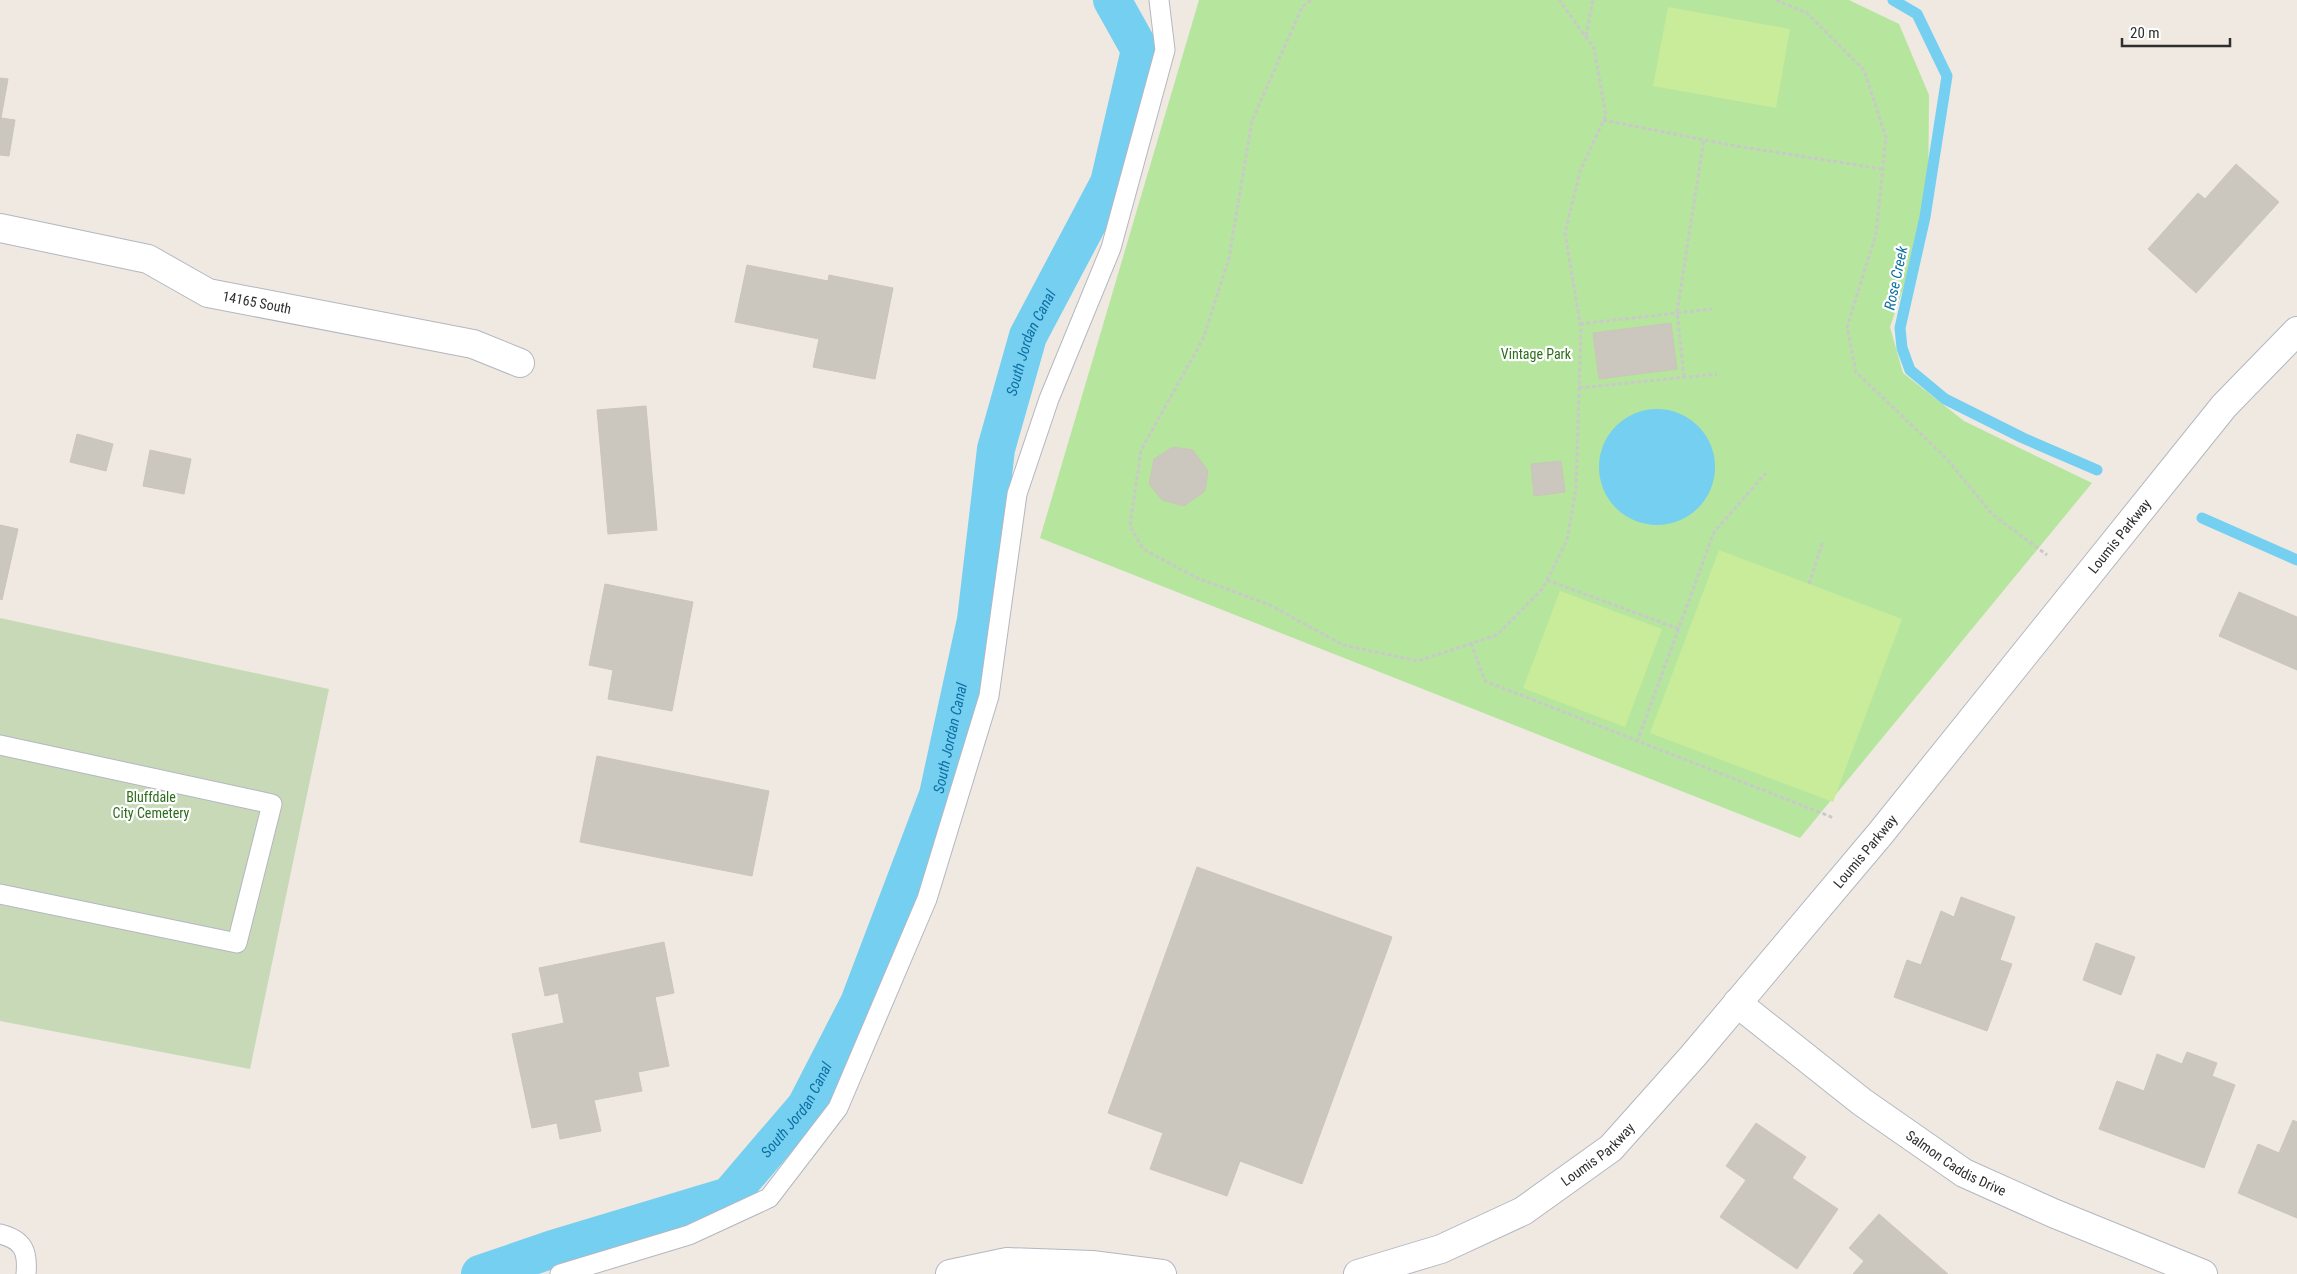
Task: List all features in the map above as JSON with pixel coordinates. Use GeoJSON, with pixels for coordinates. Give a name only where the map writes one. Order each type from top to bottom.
{"type":"FeatureCollection","features":[{"type":"Feature","properties":{"kind":"street","name":"14165 South"},"geometry":{"type":"LineString","coordinates":[[0,228],[148,260],[208,293],[473,344],[520,363]]}},
{"type":"Feature","properties":{"kind":"street","name":"Loumis Parkway"},"geometry":{"type":"LineString","coordinates":[[1358,1274],[1441,1249],[1523,1211],[1611,1148],[1693,1056],[1880,834],[2140,508],[2224,406],[2297,331]]}},
{"type":"Feature","properties":{"kind":"street","name":"Salmon Caddis Drive"},"geometry":{"type":"LineString","coordinates":[[1738,1003],[1862,1102],[1964,1172],[2053,1213],[2203,1274]]}},
{"type":"Feature","properties":{"kind":"street"},"geometry":{"type":"LineString","coordinates":[[950,1274],[1008,1262],[1092,1264],[1162,1274]]}},
{"type":"Feature","properties":{"kind":"lane"},"geometry":{"type":"LineString","coordinates":[[560,1274],[689,1235],[769,1198],[838,1108],[927,899],[989,696],[1018,494],[1049,399],[1111,248],[1165,50],[1160,0]]}},
{"type":"Feature","properties":{"kind":"lane"},"geometry":{"type":"LineString","coordinates":[[0,745],[272,804],[237,943],[0,894]]}},
{"type":"Feature","properties":{"kind":"lane"},"geometry":{"type":"LineString","coordinates":[[0,1234],[8,1236],[22,1246],[27,1257],[26,1274]]}},
{"type":"Feature","properties":{"kind":"path"},"geometry":{"type":"LineString","coordinates":[[1302,0],[1302,7],[1252,121],[1229,258],[1203,339],[1141,450],[1130,526],[1143,549],[1197,578],[1270,605],[1343,646],[1418,661],[1497,635],[1543,588],[1567,540],[1576,489],[1580,324],[1565,233],[1580,171],[1606,115],[1594,48],[1559,0]]}},
{"type":"Feature","properties":{"kind":"path"},"geometry":{"type":"LineString","coordinates":[[1302,7],[1311,0]]}},
{"type":"Feature","properties":{"kind":"path"},"geometry":{"type":"LineString","coordinates":[[1586,37],[1594,0]]}},
{"type":"Feature","properties":{"kind":"path"},"geometry":{"type":"LineString","coordinates":[[1776,0],[1807,13],[1864,70],[1886,136],[1876,234],[1847,327],[1856,372],[1947,459],[1992,514],[2047,555]]}},
{"type":"Feature","properties":{"kind":"path"},"geometry":{"type":"LineString","coordinates":[[1603,120],[1883,169]]}},
{"type":"Feature","properties":{"kind":"path"},"geometry":{"type":"LineString","coordinates":[[1684,377],[1677,312],[1704,139]]}},
{"type":"Feature","properties":{"kind":"path"},"geometry":{"type":"LineString","coordinates":[[1580,324],[1712,309]]}},
{"type":"Feature","properties":{"kind":"path"},"geometry":{"type":"LineString","coordinates":[[1579,388],[1718,374]]}},
{"type":"Feature","properties":{"kind":"path"},"geometry":{"type":"LineString","coordinates":[[1638,742],[1714,532],[1766,473]]}},
{"type":"Feature","properties":{"kind":"path"},"geometry":{"type":"LineString","coordinates":[[1809,584],[1823,541]]}},
{"type":"Feature","properties":{"kind":"path"},"geometry":{"type":"LineString","coordinates":[[1547,580],[1678,629]]}},
{"type":"Feature","properties":{"kind":"path"},"geometry":{"type":"LineString","coordinates":[[1471,643],[1485,680],[1834,818]]}},
{"type":"Feature","properties":{"kind":"green space","name":"Vintage Park"},"geometry":{"type":"Polygon","coordinates":[[[1199,0],[1849,0],[1899,24],[1929,95],[1928,217],[1890,327],[1903,373],[1964,421],[2092,483],[1800,838],[1040,538],[1199,0]]]}},
{"type":"Feature","properties":{"kind":"green space"},"geometry":{"type":"Polygon","coordinates":[[[1668,7],[1790,29],[1776,108],[1653,86],[1668,7]]]}},
{"type":"Feature","properties":{"kind":"green space"},"geometry":{"type":"Polygon","coordinates":[[[1719,550],[1902,619],[1833,802],[1650,733],[1719,550]]]}},
{"type":"Feature","properties":{"kind":"green space"},"geometry":{"type":"Polygon","coordinates":[[[1560,591],[1662,629],[1625,727],[1523,688],[1560,591]]]}},
{"type":"Feature","properties":{"kind":"green space","name":"Bluffdale City Cemetery"},"geometry":{"type":"Polygon","coordinates":[[[0,618],[329,689],[250,1069],[0,1021],[0,618]]]}},
{"type":"Feature","properties":{"kind":"water"},"geometry":{"type":"Polygon","coordinates":[[[1657,409],[1679,414],[1698,426],[1710,445],[1715,467],[1710,489],[1698,508],[1679,520],[1657,525],[1635,520],[1616,508],[1604,489],[1599,467],[1604,445],[1616,426],[1635,414],[1657,409]]]}},
{"type":"Feature","properties":{"kind":"building"},"geometry":{"type":"Polygon","coordinates":[[[0,78],[8,79],[1,118],[15,120],[9,156],[0,155],[0,78]]]}},
{"type":"Feature","properties":{"kind":"building"},"geometry":{"type":"Polygon","coordinates":[[[2236,164],[2279,202],[2196,293],[2148,249],[2198,193],[2205,199],[2236,164]]]}},
{"type":"Feature","properties":{"kind":"building"},"geometry":{"type":"Polygon","coordinates":[[[747,265],[828,281],[829,275],[893,288],[875,379],[813,367],[819,339],[735,322],[747,265]]]}},
{"type":"Feature","properties":{"kind":"building"},"geometry":{"type":"Polygon","coordinates":[[[1671,323],[1677,369],[1599,379],[1593,333],[1671,323]]]}},
{"type":"Feature","properties":{"kind":"building"},"geometry":{"type":"Polygon","coordinates":[[[646,406],[657,530],[608,534],[597,410],[646,406]]]}},
{"type":"Feature","properties":{"kind":"building"},"geometry":{"type":"Polygon","coordinates":[[[77,434],[113,444],[106,471],[70,462],[77,434]]]}},
{"type":"Feature","properties":{"kind":"building"},"geometry":{"type":"Polygon","coordinates":[[[1173,447],[1193,450],[1208,471],[1205,491],[1184,506],[1162,500],[1149,484],[1154,459],[1173,447]]]}},
{"type":"Feature","properties":{"kind":"building"},"geometry":{"type":"Polygon","coordinates":[[[150,450],[191,459],[184,494],[143,486],[150,450]]]}},
{"type":"Feature","properties":{"kind":"building"},"geometry":{"type":"Polygon","coordinates":[[[1561,461],[1565,492],[1534,496],[1531,464],[1561,461]]]}},
{"type":"Feature","properties":{"kind":"building"},"geometry":{"type":"Polygon","coordinates":[[[0,525],[18,529],[2,600],[0,599],[0,525]]]}},
{"type":"Feature","properties":{"kind":"building"},"geometry":{"type":"Polygon","coordinates":[[[605,584],[693,602],[672,711],[608,699],[613,670],[589,665],[605,584]]]}},
{"type":"Feature","properties":{"kind":"building"},"geometry":{"type":"Polygon","coordinates":[[[2239,592],[2297,617],[2297,670],[2219,636],[2239,592]]]}},
{"type":"Feature","properties":{"kind":"building"},"geometry":{"type":"Polygon","coordinates":[[[597,756],[769,791],[752,876],[580,842],[597,756]]]}},
{"type":"Feature","properties":{"kind":"building"},"geometry":{"type":"Polygon","coordinates":[[[1197,867],[1392,937],[1302,1184],[1240,1161],[1227,1196],[1150,1169],[1163,1133],[1108,1113],[1197,867]]]}},
{"type":"Feature","properties":{"kind":"building"},"geometry":{"type":"Polygon","coordinates":[[[1961,897],[2015,917],[2000,960],[2012,964],[1987,1031],[1894,997],[1907,960],[1921,965],[1941,911],[1954,917],[1961,897]]]}},
{"type":"Feature","properties":{"kind":"building"},"geometry":{"type":"Polygon","coordinates":[[[664,942],[674,993],[655,997],[669,1066],[638,1072],[642,1091],[594,1100],[601,1131],[560,1139],[557,1123],[532,1128],[512,1034],[564,1023],[558,993],[545,996],[539,968],[664,942]]]}},
{"type":"Feature","properties":{"kind":"building"},"geometry":{"type":"Polygon","coordinates":[[[2096,943],[2135,957],[2121,995],[2083,980],[2096,943]]]}},
{"type":"Feature","properties":{"kind":"building"},"geometry":{"type":"Polygon","coordinates":[[[2187,1052],[2217,1063],[2212,1076],[2235,1085],[2204,1168],[2099,1129],[2117,1081],[2144,1091],[2157,1054],[2182,1064],[2187,1052]]]}},
{"type":"Feature","properties":{"kind":"building"},"geometry":{"type":"Polygon","coordinates":[[[2293,1120],[2297,1122],[2297,1218],[2238,1193],[2258,1144],[2279,1153],[2293,1120]]]}},
{"type":"Feature","properties":{"kind":"building"},"geometry":{"type":"Polygon","coordinates":[[[1756,1123],[1806,1157],[1792,1178],[1838,1209],[1797,1269],[1720,1217],[1746,1180],[1726,1166],[1756,1123]]]}},
{"type":"Feature","properties":{"kind":"building"},"geometry":{"type":"Polygon","coordinates":[[[1879,1214],[1948,1274],[1853,1274],[1864,1261],[1849,1248],[1879,1214]]]}},
{"type":"Feature","properties":{"kind":"waterway","name":"South Jordan Canal"},"geometry":{"type":"LineString","coordinates":[[480,1274],[553,1249],[729,1196],[806,1106],[859,1003],[938,795],[976,620],[996,449],[1028,336],[1109,183],[1140,50],[1112,0]]}},
{"type":"Feature","properties":{"kind":"waterway","name":"Rose Creek"},"geometry":{"type":"LineString","coordinates":[[1893,0],[1917,14],[1947,76],[1925,217],[1900,328],[1902,348],[1910,370],[1945,399],[2023,438],[2097,470]]}},
{"type":"Feature","properties":{"kind":"waterway","name":"Rose Creek"},"geometry":{"type":"LineString","coordinates":[[2202,518],[2297,560]]}}]}
